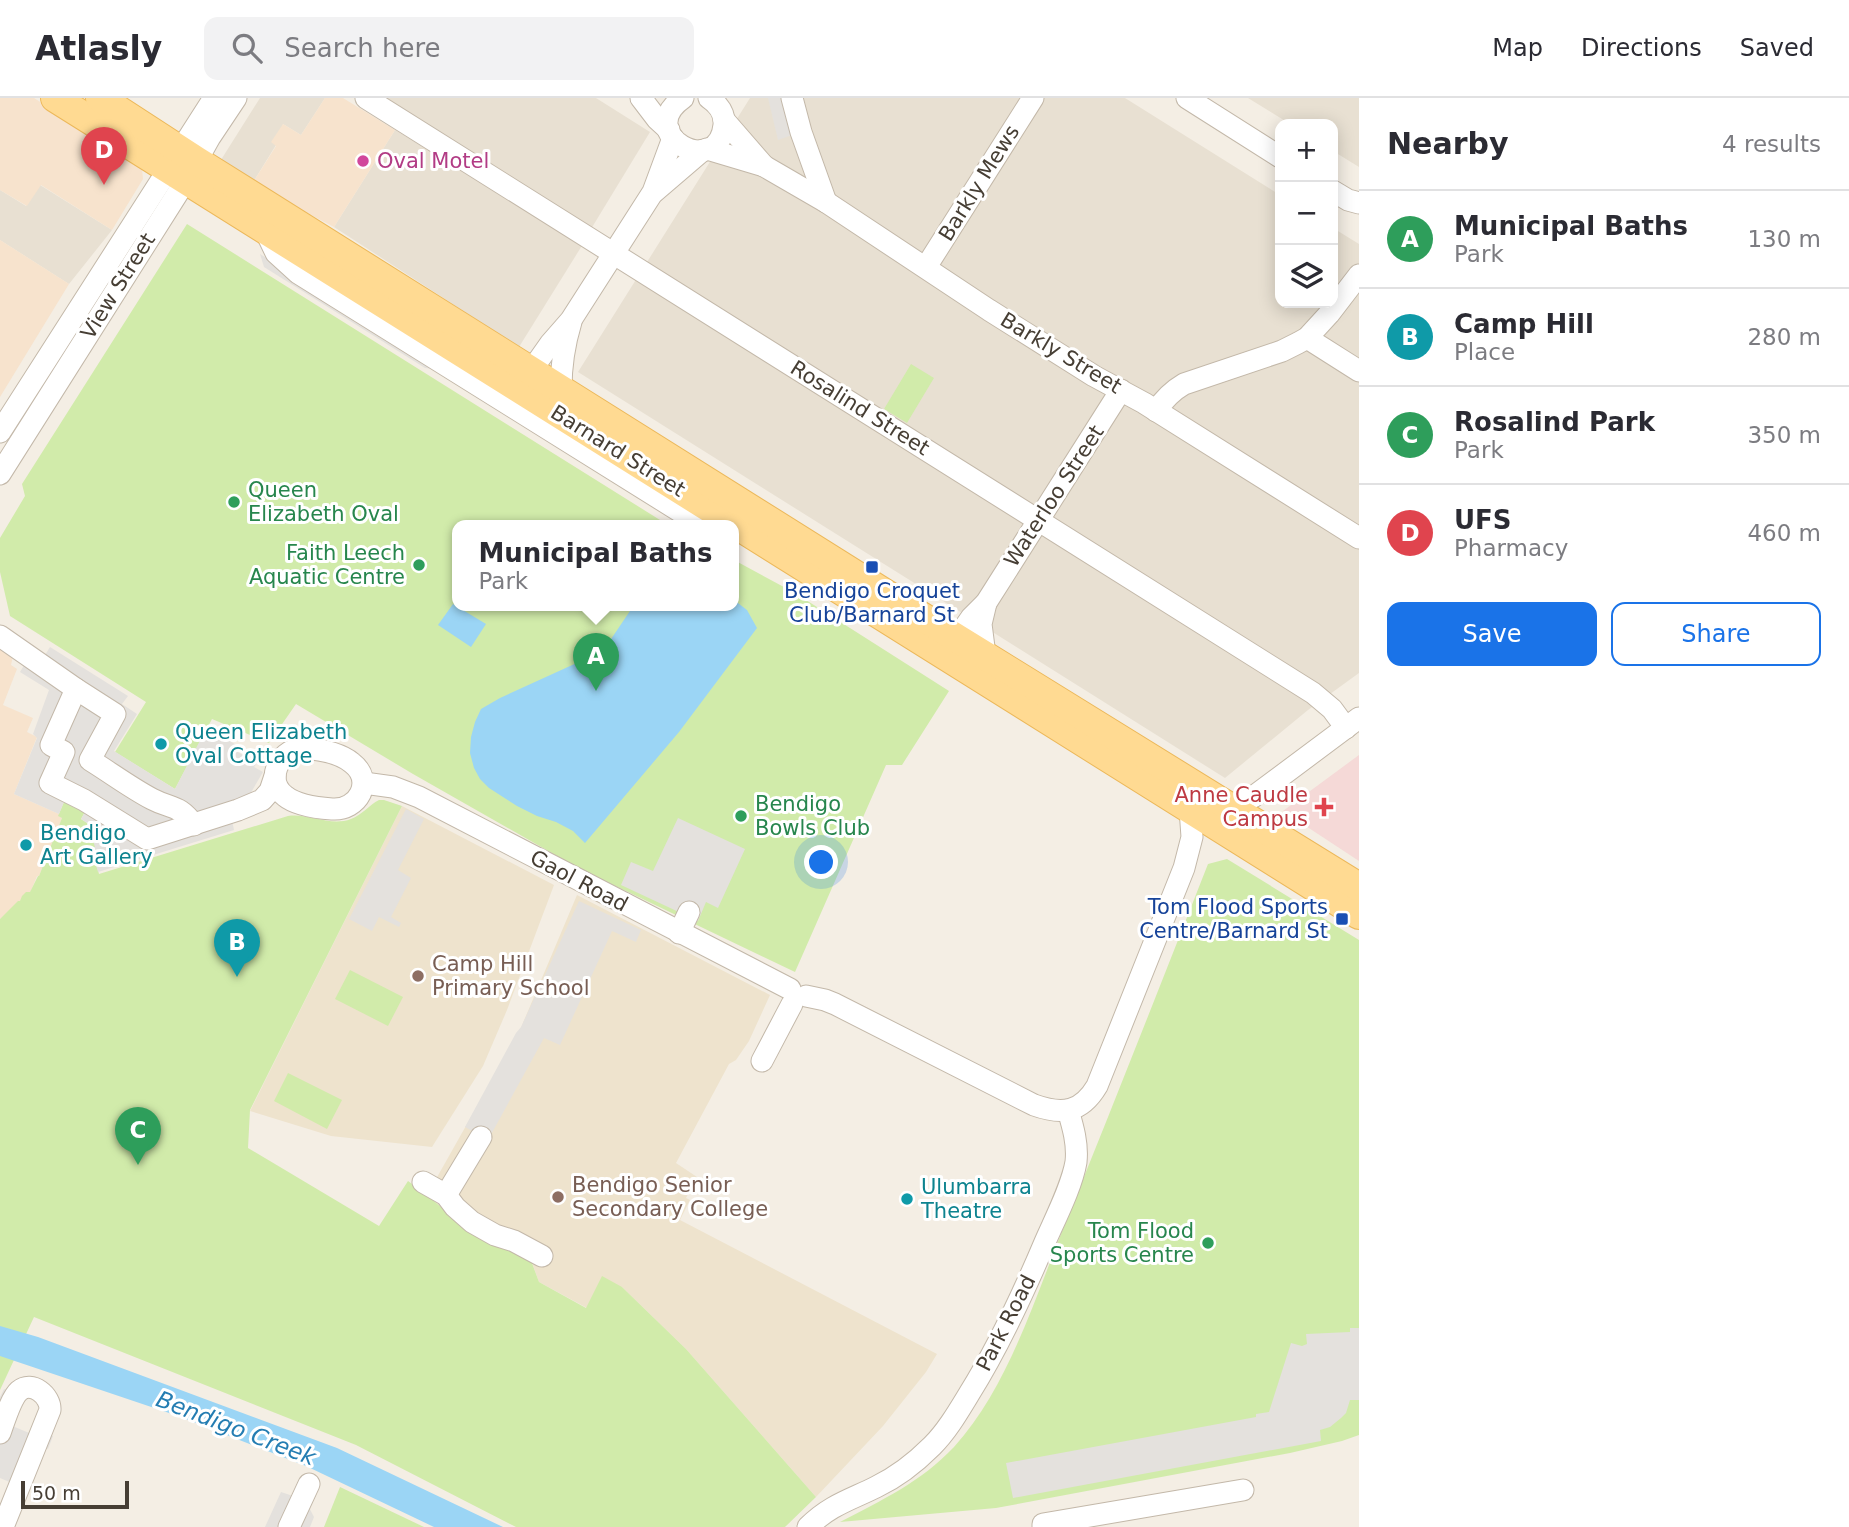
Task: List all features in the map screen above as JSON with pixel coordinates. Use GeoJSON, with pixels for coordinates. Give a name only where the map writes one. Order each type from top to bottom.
{"type":"FeatureCollection","features":[{"type":"Feature","properties":{"kind":"main road","name":"Barnard Street"},"geometry":{"type":"LineString","coordinates":[[55,98],[183,165],[561,389],[1098,726],[1211,814],[1359,915]]}},
{"type":"Feature","properties":{"kind":"main road","name":"Barnard Street"},"geometry":{"type":"LineString","coordinates":[[100,98],[265,230],[727,520]]}},
{"type":"Feature","properties":{"kind":"main road"},"geometry":{"type":"LineString","coordinates":[[531,371],[530,378],[534,386],[605,431],[635,462]]}},
{"type":"Feature","properties":{"kind":"main road"},"geometry":{"type":"LineString","coordinates":[[668,457],[711,494],[775,536],[780,552]]}},
{"type":"Feature","properties":{"kind":"main road","name":"Barnard Street"},"geometry":{"type":"LineString","coordinates":[[739,527],[1071,735],[1211,814],[1261,828],[1359,887]]}},
{"type":"Feature","properties":{"kind":"main road"},"geometry":{"type":"LineString","coordinates":[[957,638],[954,643],[958,652],[1041,706],[1071,735]]}},
{"type":"Feature","properties":{"kind":"street","name":"View Street"},"geometry":{"type":"LineString","coordinates":[[0,474],[183,165],[214,98]]}},
{"type":"Feature","properties":{"kind":"street","name":"View Street"},"geometry":{"type":"LineString","coordinates":[[0,432],[183,165],[236,98]]}},
{"type":"Feature","properties":{"kind":"street","name":"Rosalind Street"},"geometry":{"type":"LineString","coordinates":[[366,98],[1313,693],[1352,723]]}},
{"type":"Feature","properties":{"kind":"street"},"geometry":{"type":"LineString","coordinates":[[641,98],[671,134]]}},
{"type":"Feature","properties":{"kind":"street"},"geometry":{"type":"LineString","coordinates":[[673,98],[682,98]]}},
{"type":"Feature","properties":{"kind":"street"},"geometry":{"type":"LineString","coordinates":[[531,371],[571,320],[653,192],[671,134],[668,121],[670,112],[682,98]]}},
{"type":"Feature","properties":{"kind":"street"},"geometry":{"type":"LineString","coordinates":[[792,98],[826,202]]}},
{"type":"Feature","properties":{"kind":"street","name":"Barkly Mews"},"geometry":{"type":"LineString","coordinates":[[926,267],[1033,98]]}},
{"type":"Feature","properties":{"kind":"street"},"geometry":{"type":"LineString","coordinates":[[1187,98],[1275,155]]}},
{"type":"Feature","properties":{"kind":"street"},"geometry":{"type":"LineString","coordinates":[[653,192],[715,144],[724,129],[721,106]]}},
{"type":"Feature","properties":{"kind":"street","name":"Barkly Street"},"geometry":{"type":"LineString","coordinates":[[721,106],[764,166]]}},
{"type":"Feature","properties":{"kind":"street","name":"Barkly Street"},"geometry":{"type":"LineString","coordinates":[[671,134],[678,145],[686,149],[705,150],[764,166],[826,202],[989,310],[1359,538]]}},
{"type":"Feature","properties":{"kind":"street"},"geometry":{"type":"LineString","coordinates":[[265,230],[276,253],[298,273],[689,517],[702,520],[722,517]]}},
{"type":"Feature","properties":{"kind":"street"},"geometry":{"type":"LineString","coordinates":[[1156,411],[1173,391],[1184,384],[1282,351],[1307,338],[1359,275]]}},
{"type":"Feature","properties":{"kind":"street"},"geometry":{"type":"LineString","coordinates":[[391,309],[408,341]]}},
{"type":"Feature","properties":{"kind":"street"},"geometry":{"type":"LineString","coordinates":[[561,389],[561,362],[571,320]]}},
{"type":"Feature","properties":{"kind":"street"},"geometry":{"type":"LineString","coordinates":[[1307,338],[1359,371]]}},
{"type":"Feature","properties":{"kind":"street","name":"Waterloo Street"},"geometry":{"type":"LineString","coordinates":[[957,638],[986,603],[1121,390]]}},
{"type":"Feature","properties":{"kind":"street"},"geometry":{"type":"LineString","coordinates":[[581,428],[598,460]]}},
{"type":"Feature","properties":{"kind":"street","name":"Waterloo Street"},"geometry":{"type":"LineString","coordinates":[[985,655],[981,624],[986,603]]}},
{"type":"Feature","properties":{"kind":"street"},"geometry":{"type":"LineString","coordinates":[[0,636],[115,714],[90,760],[151,798],[174,806],[188,816],[194,825]]}},
{"type":"Feature","properties":{"kind":"street"},"geometry":{"type":"LineString","coordinates":[[76,689],[51,745],[64,752],[51,783],[147,839],[238,810],[266,797],[283,757],[301,748],[326,752],[351,762],[360,772],[364,783],[359,798],[346,807],[330,809],[299,803],[284,796],[275,776]]}},
{"type":"Feature","properties":{"kind":"street"},"geometry":{"type":"LineString","coordinates":[[1068,1110],[1083,1104],[1097,1086],[1184,868],[1208,831],[1211,814],[1247,801],[1352,723]]}},
{"type":"Feature","properties":{"kind":"street","name":"Gaol Road"},"geometry":{"type":"LineString","coordinates":[[364,783],[399,789],[419,797],[796,997],[835,1003],[1034,1105],[1054,1111],[1068,1110]]}},
{"type":"Feature","properties":{"kind":"street"},"geometry":{"type":"LineString","coordinates":[[1261,828],[1260,800],[1271,783]]}},
{"type":"Feature","properties":{"kind":"street"},"geometry":{"type":"LineString","coordinates":[[238,810],[299,803]]}},
{"type":"Feature","properties":{"kind":"street"},"geometry":{"type":"LineString","coordinates":[[679,933],[689,912]]}},
{"type":"Feature","properties":{"kind":"street"},"geometry":{"type":"LineString","coordinates":[[762,1061],[796,997]]}},
{"type":"Feature","properties":{"kind":"street","name":"Park Road"},"geometry":{"type":"LineString","coordinates":[[810,1525],[833,1506],[886,1482],[914,1462],[942,1435],[969,1395],[1003,1334],[1054,1223],[1073,1174],[1075,1137],[1068,1110]]}},
{"type":"Feature","properties":{"kind":"street"},"geometry":{"type":"LineString","coordinates":[[446,1195],[481,1137]]}},
{"type":"Feature","properties":{"kind":"street"},"geometry":{"type":"LineString","coordinates":[[423,1182],[446,1195],[472,1222],[542,1256]]}},
{"type":"Feature","properties":{"kind":"street"},"geometry":{"type":"LineString","coordinates":[[0,1433],[19,1391],[32,1389],[46,1397],[50,1410],[3,1527]]}},
{"type":"Feature","properties":{"kind":"street"},"geometry":{"type":"LineString","coordinates":[[289,1527],[309,1484]]}},
{"type":"Feature","properties":{"kind":"street"},"geometry":{"type":"LineString","coordinates":[[1043,1525],[1243,1490]]}},
{"type":"Feature","properties":{"kind":"shaded area"},"geometry":{"type":"Polygon","coordinates":[[[0,98],[34,98],[142,169],[143,179],[112,230],[41,185],[27,206],[0,190],[0,98]]]}},
{"type":"Feature","properties":{"kind":"shaded area"},"geometry":{"type":"Polygon","coordinates":[[[260,98],[325,98],[301,135],[283,124],[276,145],[252,184],[219,163],[260,98]]]}},
{"type":"Feature","properties":{"kind":"shaded area"},"geometry":{"type":"Polygon","coordinates":[[[325,98],[343,98],[395,130],[334,227],[252,184],[276,146],[271,142],[283,124],[301,135],[325,98]]]}},
{"type":"Feature","properties":{"kind":"shaded area"},"geometry":{"type":"Polygon","coordinates":[[[381,98],[596,98],[650,132],[591,229],[381,98]]]}},
{"type":"Feature","properties":{"kind":"shaded area"},"geometry":{"type":"Polygon","coordinates":[[[750,98],[1125,98],[1275,192],[1275,308],[1338,308],[1338,231],[1359,244],[1359,673],[1308,710],[1225,778],[578,372],[750,98]]]}},
{"type":"Feature","properties":{"kind":"shaded area"},"geometry":{"type":"Polygon","coordinates":[[[768,98],[792,98],[801,132],[778,140],[768,98]]]}},
{"type":"Feature","properties":{"kind":"shaded area"},"geometry":{"type":"Polygon","coordinates":[[[1248,98],[1359,98],[1359,167],[1338,154],[1338,119],[1282,119],[1248,98]]]}},
{"type":"Feature","properties":{"kind":"shaded area"},"geometry":{"type":"Polygon","coordinates":[[[395,130],[583,244],[519,347],[334,227],[395,130]]]}},
{"type":"Feature","properties":{"kind":"shaded area"},"geometry":{"type":"Polygon","coordinates":[[[40,185],[112,230],[69,284],[0,240],[0,190],[26,206],[40,185]]]}},
{"type":"Feature","properties":{"kind":"shaded area"},"geometry":{"type":"Polygon","coordinates":[[[0,240],[69,284],[0,397],[0,240]]]}},
{"type":"Feature","properties":{"kind":"shaded area"},"geometry":{"type":"Polygon","coordinates":[[[260,254],[438,364],[434,369],[425,368],[264,267],[260,254]]]}},
{"type":"Feature","properties":{"kind":"shaded area"},"geometry":{"type":"Polygon","coordinates":[[[0,647],[14,652],[11,665],[17,669],[3,705],[33,718],[27,732],[37,737],[14,794],[59,814],[62,818],[30,893],[0,919],[0,647]]]}},
{"type":"Feature","properties":{"kind":"shaded area"},"geometry":{"type":"Polygon","coordinates":[[[50,647],[128,696],[122,704],[137,714],[114,751],[175,789],[207,727],[238,746],[236,751],[257,763],[254,767],[263,772],[236,818],[232,820],[234,830],[98,872],[91,848],[95,847],[92,837],[103,833],[81,819],[86,810],[64,802],[59,814],[14,794],[37,738],[33,734],[49,690],[20,672],[26,662],[37,668],[50,647]]]}},
{"type":"Feature","properties":{"kind":"shaded area","name":"Anne Caudle Campus"},"geometry":{"type":"Polygon","coordinates":[[[1359,755],[1359,861],[1283,811],[1359,755]]]}},
{"type":"Feature","properties":{"kind":"shaded area","name":"Camp Hill Primary School"},"geometry":{"type":"Polygon","coordinates":[[[402,806],[554,885],[483,1066],[432,1147],[331,1136],[250,1111],[402,806]]]}},
{"type":"Feature","properties":{"kind":"shaded area"},"geometry":{"type":"Polygon","coordinates":[[[406,809],[424,819],[398,870],[411,878],[391,917],[401,923],[399,927],[379,917],[372,931],[349,919],[406,809]]]}},
{"type":"Feature","properties":{"kind":"shaded area"},"geometry":{"type":"Polygon","coordinates":[[[678,818],[745,849],[718,908],[706,902],[698,921],[621,885],[631,862],[653,871],[678,818]]]}},
{"type":"Feature","properties":{"kind":"shaded area","name":"Bendigo Senior Secondary College"},"geometry":{"type":"Polygon","coordinates":[[[577,895],[770,995],[749,1041],[736,1060],[729,1064],[676,1163],[697,1177],[686,1198],[690,1200],[680,1220],[937,1354],[883,1426],[816,1497],[686,1349],[622,1287],[587,1308],[539,1282],[529,1254],[449,1214],[427,1195],[520,1030],[577,895]]]}},
{"type":"Feature","properties":{"kind":"shaded area"},"geometry":{"type":"Polygon","coordinates":[[[579,901],[641,930],[636,942],[612,931],[560,1045],[544,1038],[488,1140],[465,1127],[521,1027],[579,901]]]}},
{"type":"Feature","properties":{"kind":"shaded area"},"geometry":{"type":"Polygon","coordinates":[[[1350,1328],[1359,1328],[1359,1400],[1350,1400],[1346,1413],[1341,1418],[1330,1427],[1320,1430],[1321,1441],[1013,1498],[1006,1463],[1256,1417],[1256,1414],[1269,1412],[1291,1343],[1302,1346],[1307,1344],[1306,1334],[1350,1332],[1350,1328]]]}},
{"type":"Feature","properties":{"kind":"shaded area"},"geometry":{"type":"Polygon","coordinates":[[[4,1389],[16,1394],[5,1423],[39,1437],[42,1431],[53,1436],[48,1449],[37,1444],[19,1486],[0,1478],[0,1397],[4,1389]]]}},
{"type":"Feature","properties":{"kind":"shaded area"},"geometry":{"type":"Polygon","coordinates":[[[281,1492],[302,1499],[303,1496],[314,1517],[310,1527],[265,1527],[281,1492]]]}},
{"type":"Feature","properties":{"kind":"green space"},"geometry":{"type":"Polygon","coordinates":[[[187,224],[660,520],[452,520],[452,611],[739,611],[739,563],[795,593],[949,691],[902,765],[886,765],[795,972],[578,868],[296,704],[269,743],[212,719],[175,789],[115,752],[146,702],[10,616],[0,572],[0,538],[25,496],[22,484],[187,224]]]}},
{"type":"Feature","properties":{"kind":"green space"},"geometry":{"type":"Polygon","coordinates":[[[911,364],[934,378],[907,423],[884,409],[911,364]]]}},
{"type":"Feature","properties":{"kind":"green space"},"geometry":{"type":"Polygon","coordinates":[[[379,800],[402,806],[250,1110],[248,1148],[379,1226],[408,1181],[449,1214],[529,1255],[539,1282],[586,1308],[602,1276],[622,1287],[686,1349],[816,1497],[785,1527],[516,1527],[356,1445],[34,1317],[0,1390],[0,919],[26,892],[30,892],[39,876],[62,818],[58,816],[64,802],[86,810],[81,819],[102,833],[92,848],[99,874],[288,816],[327,821],[351,819],[379,800]]]}},
{"type":"Feature","properties":{"kind":"green space","name":"Tom Flood Sports Centre"},"geometry":{"type":"Polygon","coordinates":[[[1227,859],[1359,940],[1359,1435],[1290,1453],[996,1508],[840,1522],[900,1489],[928,1470],[954,1447],[989,1399],[1030,1314],[1208,864],[1227,859]]]}},
{"type":"Feature","properties":{"kind":"green space"},"geometry":{"type":"Polygon","coordinates":[[[350,970],[403,997],[388,1026],[335,999],[350,970]]]}},
{"type":"Feature","properties":{"kind":"green space"},"geometry":{"type":"Polygon","coordinates":[[[288,1073],[342,1100],[327,1129],[274,1101],[288,1073]]]}},
{"type":"Feature","properties":{"kind":"green space"},"geometry":{"type":"Polygon","coordinates":[[[340,1487],[424,1527],[324,1527],[340,1487]]]}},
{"type":"Feature","properties":{"kind":"water"},"geometry":{"type":"Polygon","coordinates":[[[739,604],[747,610],[757,628],[679,732],[585,843],[573,831],[517,806],[489,788],[474,768],[470,753],[471,737],[481,709],[603,651],[630,611],[739,611],[739,604]]]}},
{"type":"Feature","properties":{"kind":"water"},"geometry":{"type":"Polygon","coordinates":[[[452,605],[452,611],[465,611],[486,624],[471,647],[438,625],[452,605]]]}},
{"type":"Feature","properties":{"kind":"water","name":"Bendigo Creek"},"geometry":{"type":"Polygon","coordinates":[[[0,1326],[38,1337],[337,1448],[503,1527],[434,1527],[306,1466],[178,1416],[0,1356],[0,1326]]]}},
{"type":"Feature","properties":{"kind":"place","name":"Oval Motel"},"geometry":{"type":"Point","coordinates":[363,161]}},
{"type":"Feature","properties":{"kind":"place","name":"UFS"},"geometry":{"type":"Point","coordinates":[104,185]}},
{"type":"Feature","properties":{"kind":"place","name":"Queen Elizabeth Oval"},"geometry":{"type":"Point","coordinates":[234,502]}},
{"type":"Feature","properties":{"kind":"place","name":"Faith Leech Aquatic Centre"},"geometry":{"type":"Point","coordinates":[419,565]}},
{"type":"Feature","properties":{"kind":"place","name":"Bendigo Croquet Club/Barnard St"},"geometry":{"type":"Point","coordinates":[872,567]}},
{"type":"Feature","properties":{"kind":"place","name":"Municipal Baths"},"geometry":{"type":"Point","coordinates":[596,691]}},
{"type":"Feature","properties":{"kind":"place","name":"Queen Elizabeth Oval Cottage"},"geometry":{"type":"Point","coordinates":[161,744]}},
{"type":"Feature","properties":{"kind":"place","name":"Anne Caudle Campus"},"geometry":{"type":"Point","coordinates":[1324,807]}},
{"type":"Feature","properties":{"kind":"place","name":"Bendigo Bowls Club"},"geometry":{"type":"Point","coordinates":[741,816]}},
{"type":"Feature","properties":{"kind":"place","name":"Bendigo Art Gallery"},"geometry":{"type":"Point","coordinates":[26,845]}},
{"type":"Feature","properties":{"kind":"place","name":"Tom Flood Sports Centre/Barnard St"},"geometry":{"type":"Point","coordinates":[1342,919]}},
{"type":"Feature","properties":{"kind":"place","name":"Camp Hill Primary School"},"geometry":{"type":"Point","coordinates":[418,976]}},
{"type":"Feature","properties":{"kind":"place","name":"Camp Hill"},"geometry":{"type":"Point","coordinates":[237,977]}},
{"type":"Feature","properties":{"kind":"place","name":"Rosalind Park"},"geometry":{"type":"Point","coordinates":[138,1165]}},
{"type":"Feature","properties":{"kind":"place","name":"Bendigo Senior Secondary College"},"geometry":{"type":"Point","coordinates":[558,1197]}},
{"type":"Feature","properties":{"kind":"place","name":"Ulumbarra Theatre"},"geometry":{"type":"Point","coordinates":[907,1199]}},
{"type":"Feature","properties":{"kind":"place","name":"Tom Flood Sports Centre"},"geometry":{"type":"Point","coordinates":[1208,1243]}}]}
